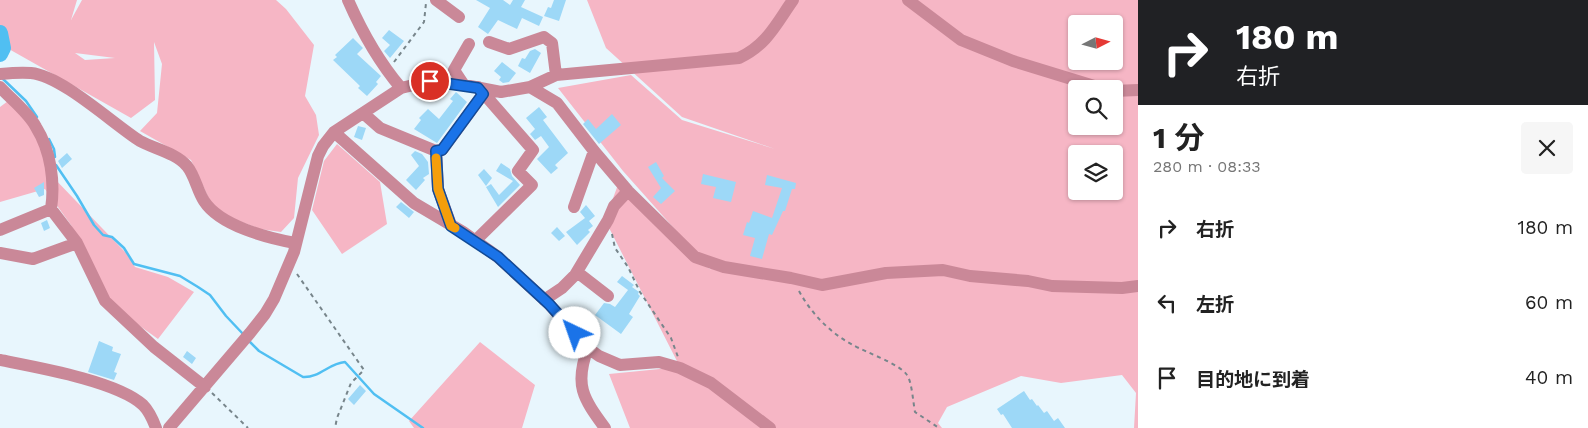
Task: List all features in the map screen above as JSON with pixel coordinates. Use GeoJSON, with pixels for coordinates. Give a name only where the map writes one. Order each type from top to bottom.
{"type":"FeatureCollection","features":[{"type":"Feature","properties":{"kind":"street"},"geometry":{"type":"LineString","coordinates":[[348,0],[369,43],[387,72],[401,88]]}},
{"type":"Feature","properties":{"kind":"street"},"geometry":{"type":"LineString","coordinates":[[436,0],[459,18]]}},
{"type":"Feature","properties":{"kind":"street"},"geometry":{"type":"LineString","coordinates":[[169,428],[250,333],[274,299],[290,263],[316,163],[323,146],[334,132],[401,88],[430,81],[464,85],[480,91],[500,92],[530,87],[556,75],[739,58],[764,42],[793,0]]}},
{"type":"Feature","properties":{"kind":"street"},"geometry":{"type":"LineString","coordinates":[[908,0],[961,40],[1013,60],[1076,80]]}},
{"type":"Feature","properties":{"kind":"street"},"geometry":{"type":"LineString","coordinates":[[489,42],[508,50],[544,37],[552,43],[556,75]]}},
{"type":"Feature","properties":{"kind":"street"},"geometry":{"type":"LineString","coordinates":[[464,85],[454,70],[469,44]]}},
{"type":"Feature","properties":{"kind":"street"},"geometry":{"type":"LineString","coordinates":[[4,74],[32,73],[66,88],[142,142],[163,151],[187,166],[204,200],[222,218],[260,235],[296,243]]}},
{"type":"Feature","properties":{"kind":"street"},"geometry":{"type":"LineString","coordinates":[[0,87],[36,126],[47,150],[54,191],[51,209],[77,243],[105,301],[154,347],[205,387]]}},
{"type":"Feature","properties":{"kind":"street"},"geometry":{"type":"LineString","coordinates":[[530,87],[557,103],[628,191],[695,257],[724,267],[822,285],[886,273],[943,270],[970,276],[1028,281],[1052,286],[1122,288],[1138,286]]}},
{"type":"Feature","properties":{"kind":"street"},"geometry":{"type":"LineString","coordinates":[[1123,91],[1138,90]]}},
{"type":"Feature","properties":{"kind":"street"},"geometry":{"type":"LineString","coordinates":[[363,113],[380,128],[436,151],[442,150],[480,91]]}},
{"type":"Feature","properties":{"kind":"street"},"geometry":{"type":"LineString","coordinates":[[475,241],[532,185],[518,171],[533,150],[480,91]]}},
{"type":"Feature","properties":{"kind":"street"},"geometry":{"type":"LineString","coordinates":[[334,132],[414,203],[498,257],[544,300],[588,348],[599,356],[620,365],[659,362],[680,368],[710,383],[770,428]]}},
{"type":"Feature","properties":{"kind":"street"},"geometry":{"type":"LineString","coordinates":[[436,151],[438,189],[451,226]]}},
{"type":"Feature","properties":{"kind":"street"},"geometry":{"type":"LineString","coordinates":[[574,207],[594,151]]}},
{"type":"Feature","properties":{"kind":"street"},"geometry":{"type":"LineString","coordinates":[[544,300],[562,288],[577,272],[608,220],[614,206],[628,191]]}},
{"type":"Feature","properties":{"kind":"street"},"geometry":{"type":"LineString","coordinates":[[0,230],[51,209]]}},
{"type":"Feature","properties":{"kind":"street"},"geometry":{"type":"LineString","coordinates":[[0,253],[33,259],[77,243]]}},
{"type":"Feature","properties":{"kind":"street"},"geometry":{"type":"LineString","coordinates":[[577,272],[608,296]]}},
{"type":"Feature","properties":{"kind":"street"},"geometry":{"type":"LineString","coordinates":[[588,348],[580,372],[582,390],[594,414],[605,428]]}},
{"type":"Feature","properties":{"kind":"street"},"geometry":{"type":"LineString","coordinates":[[0,360],[56,372],[125,394],[143,405],[151,415],[156,428]]}},
{"type":"Feature","properties":{"kind":"path"},"geometry":{"type":"LineString","coordinates":[[387,72],[424,22],[426,0]]}},
{"type":"Feature","properties":{"kind":"path"},"geometry":{"type":"LineString","coordinates":[[608,220],[615,248],[640,292],[671,338],[680,368]]}},
{"type":"Feature","properties":{"kind":"path"},"geometry":{"type":"LineString","coordinates":[[290,263],[364,370],[351,382],[335,428]]}},
{"type":"Feature","properties":{"kind":"path"},"geometry":{"type":"LineString","coordinates":[[792,278],[804,300],[827,327],[853,346],[876,356],[906,374],[910,382],[915,412],[939,428]]}},
{"type":"Feature","properties":{"kind":"path"},"geometry":{"type":"LineString","coordinates":[[205,387],[248,428]]}},
{"type":"Feature","properties":{"kind":"shaded area"},"geometry":{"type":"Polygon","coordinates":[[[0,0],[77,0],[71,20],[82,0],[276,0],[286,9],[314,45],[305,96],[316,115],[319,135],[298,178],[294,218],[281,232],[260,229],[223,215],[210,201],[191,160],[140,131],[157,113],[162,64],[154,42],[155,100],[131,118],[0,44],[0,0]],[[75,53],[85,60],[115,58],[75,53]]]}},
{"type":"Feature","properties":{"kind":"shaded area"},"geometry":{"type":"Polygon","coordinates":[[[587,0],[1138,0],[1138,428],[1134,428],[1136,393],[1122,375],[1061,383],[1021,376],[947,407],[938,423],[942,428],[630,428],[609,374],[680,367],[605,220],[619,182],[695,257],[711,270],[623,171],[558,88],[631,75],[682,120],[775,149],[682,117],[606,48],[587,0]]]}},
{"type":"Feature","properties":{"kind":"shaded area"},"geometry":{"type":"Polygon","coordinates":[[[8,101],[35,126],[51,175],[126,253],[135,267],[168,277],[194,292],[158,339],[105,301],[71,225],[45,189],[0,202],[0,107],[8,101]]]}},
{"type":"Feature","properties":{"kind":"shaded area"},"geometry":{"type":"Polygon","coordinates":[[[337,144],[380,182],[387,224],[342,254],[312,210],[324,161],[337,144]]]}},
{"type":"Feature","properties":{"kind":"shaded area"},"geometry":{"type":"Polygon","coordinates":[[[480,342],[535,385],[522,428],[414,428],[409,421],[480,342]]]}},
{"type":"Feature","properties":{"kind":"building"},"geometry":{"type":"Polygon","coordinates":[[[476,0],[503,0],[510,5],[513,0],[525,0],[521,7],[543,17],[539,26],[522,18],[517,29],[498,20],[488,34],[478,27],[490,8],[476,0]]]}},
{"type":"Feature","properties":{"kind":"building"},"geometry":{"type":"Polygon","coordinates":[[[554,0],[566,0],[559,21],[544,16],[548,7],[551,8],[554,0]]]}},
{"type":"Feature","properties":{"kind":"building"},"geometry":{"type":"Polygon","coordinates":[[[389,30],[404,41],[390,58],[384,51],[390,45],[382,38],[389,30]]]}},
{"type":"Feature","properties":{"kind":"building"},"geometry":{"type":"Polygon","coordinates":[[[353,38],[363,48],[357,54],[381,76],[376,82],[378,84],[367,96],[358,88],[360,86],[333,60],[337,57],[335,55],[353,38]]]}},
{"type":"Feature","properties":{"kind":"building"},"geometry":{"type":"Polygon","coordinates":[[[535,49],[541,53],[530,73],[518,66],[522,58],[525,59],[530,51],[535,49]]]}},
{"type":"Feature","properties":{"kind":"building"},"geometry":{"type":"Polygon","coordinates":[[[502,62],[516,73],[509,82],[503,83],[499,80],[501,77],[494,71],[502,62]]]}},
{"type":"Feature","properties":{"kind":"building"},"geometry":{"type":"Polygon","coordinates":[[[456,92],[467,102],[437,143],[414,129],[421,120],[419,118],[428,109],[439,119],[453,101],[450,99],[456,92]]]}},
{"type":"Feature","properties":{"kind":"building"},"geometry":{"type":"Polygon","coordinates":[[[539,107],[547,117],[543,120],[568,153],[555,165],[558,168],[551,174],[537,159],[549,147],[541,136],[535,140],[530,134],[535,129],[526,118],[539,107]]]}},
{"type":"Feature","properties":{"kind":"building"},"geometry":{"type":"Polygon","coordinates":[[[612,114],[621,125],[599,144],[583,124],[588,119],[596,129],[612,114]]]}},
{"type":"Feature","properties":{"kind":"building"},"geometry":{"type":"Polygon","coordinates":[[[358,126],[366,128],[362,140],[354,137],[358,126]]]}},
{"type":"Feature","properties":{"kind":"building"},"geometry":{"type":"Polygon","coordinates":[[[415,151],[422,154],[428,162],[429,174],[423,178],[425,180],[416,190],[406,180],[419,166],[411,155],[415,151]]]}},
{"type":"Feature","properties":{"kind":"building"},"geometry":{"type":"Polygon","coordinates":[[[67,153],[72,159],[62,168],[58,161],[67,153]]]}},
{"type":"Feature","properties":{"kind":"building"},"geometry":{"type":"Polygon","coordinates":[[[656,162],[664,176],[662,178],[675,191],[661,204],[653,197],[661,188],[648,167],[656,162]]]}},
{"type":"Feature","properties":{"kind":"building"},"geometry":{"type":"Polygon","coordinates":[[[501,163],[510,169],[512,176],[520,185],[498,207],[486,187],[491,184],[499,195],[513,181],[496,171],[501,163]]]}},
{"type":"Feature","properties":{"kind":"building"},"geometry":{"type":"Polygon","coordinates":[[[484,169],[492,178],[486,186],[478,175],[484,169]]]}},
{"type":"Feature","properties":{"kind":"building"},"geometry":{"type":"Polygon","coordinates":[[[703,174],[736,182],[731,202],[713,198],[716,187],[701,184],[703,174]]]}},
{"type":"Feature","properties":{"kind":"building"},"geometry":{"type":"Polygon","coordinates":[[[767,175],[796,183],[795,189],[792,189],[785,211],[783,211],[772,235],[769,234],[762,259],[750,256],[755,238],[743,235],[753,211],[772,218],[782,188],[765,185],[767,175]]]}},
{"type":"Feature","properties":{"kind":"building"},"geometry":{"type":"Polygon","coordinates":[[[44,182],[44,195],[39,197],[34,188],[44,182]]]}},
{"type":"Feature","properties":{"kind":"building"},"geometry":{"type":"Polygon","coordinates":[[[401,202],[414,212],[409,218],[396,207],[401,202]]]}},
{"type":"Feature","properties":{"kind":"building"},"geometry":{"type":"Polygon","coordinates":[[[586,205],[595,216],[589,221],[593,226],[588,230],[590,232],[577,245],[566,232],[585,218],[580,212],[586,205]]]}},
{"type":"Feature","properties":{"kind":"building"},"geometry":{"type":"Polygon","coordinates":[[[47,220],[50,228],[44,231],[41,223],[47,220]]]}},
{"type":"Feature","properties":{"kind":"building"},"geometry":{"type":"Polygon","coordinates":[[[557,227],[565,236],[559,241],[551,233],[557,227]]]}},
{"type":"Feature","properties":{"kind":"building"},"geometry":{"type":"Polygon","coordinates":[[[622,276],[634,285],[632,287],[639,292],[640,296],[629,314],[633,317],[621,334],[595,315],[604,303],[615,307],[628,290],[617,282],[622,276]]]}},
{"type":"Feature","properties":{"kind":"building"},"geometry":{"type":"Polygon","coordinates":[[[99,341],[113,347],[112,351],[121,354],[114,372],[117,373],[114,380],[88,372],[99,341]]]}},
{"type":"Feature","properties":{"kind":"building"},"geometry":{"type":"Polygon","coordinates":[[[187,351],[196,358],[192,364],[183,357],[187,351]]]}},
{"type":"Feature","properties":{"kind":"building"},"geometry":{"type":"Polygon","coordinates":[[[360,385],[366,391],[354,405],[348,399],[360,385]]]}},
{"type":"Feature","properties":{"kind":"building"},"geometry":{"type":"Polygon","coordinates":[[[1024,391],[1030,400],[1032,399],[1044,413],[1047,411],[1054,421],[1058,418],[1065,428],[1012,428],[1003,414],[1001,415],[997,409],[1024,391]]]}},
{"type":"Feature","properties":{"kind":"waterway"},"geometry":{"type":"LineString","coordinates":[[0,33],[3,48],[0,54]]}},
{"type":"Feature","properties":{"kind":"waterway"},"geometry":{"type":"LineString","coordinates":[[3,79],[26,101],[37,117]]}},
{"type":"Feature","properties":{"kind":"waterway"},"geometry":{"type":"LineString","coordinates":[[49,139],[54,149],[55,157]]}},
{"type":"Feature","properties":{"kind":"waterway"},"geometry":{"type":"LineString","coordinates":[[56,165],[94,225],[103,235],[112,237],[124,248],[134,264],[180,276],[198,287],[210,295],[244,335]]}},
{"type":"Feature","properties":{"kind":"waterway"},"geometry":{"type":"LineString","coordinates":[[249,341],[259,351],[303,377],[309,377],[345,362],[374,394],[423,428]]}},
{"type":"Feature","properties":{"kind":"slow traffic"},"geometry":{"type":"LineString","coordinates":[[436,158],[438,189],[451,226],[455,228]]}},
{"type":"Feature","properties":{"kind":"route"},"geometry":{"type":"LineString","coordinates":[[430,81],[470,86],[478,88],[483,94],[442,150],[436,151],[438,189],[451,226],[463,232],[498,257],[549,304],[575,333]]}}]}
